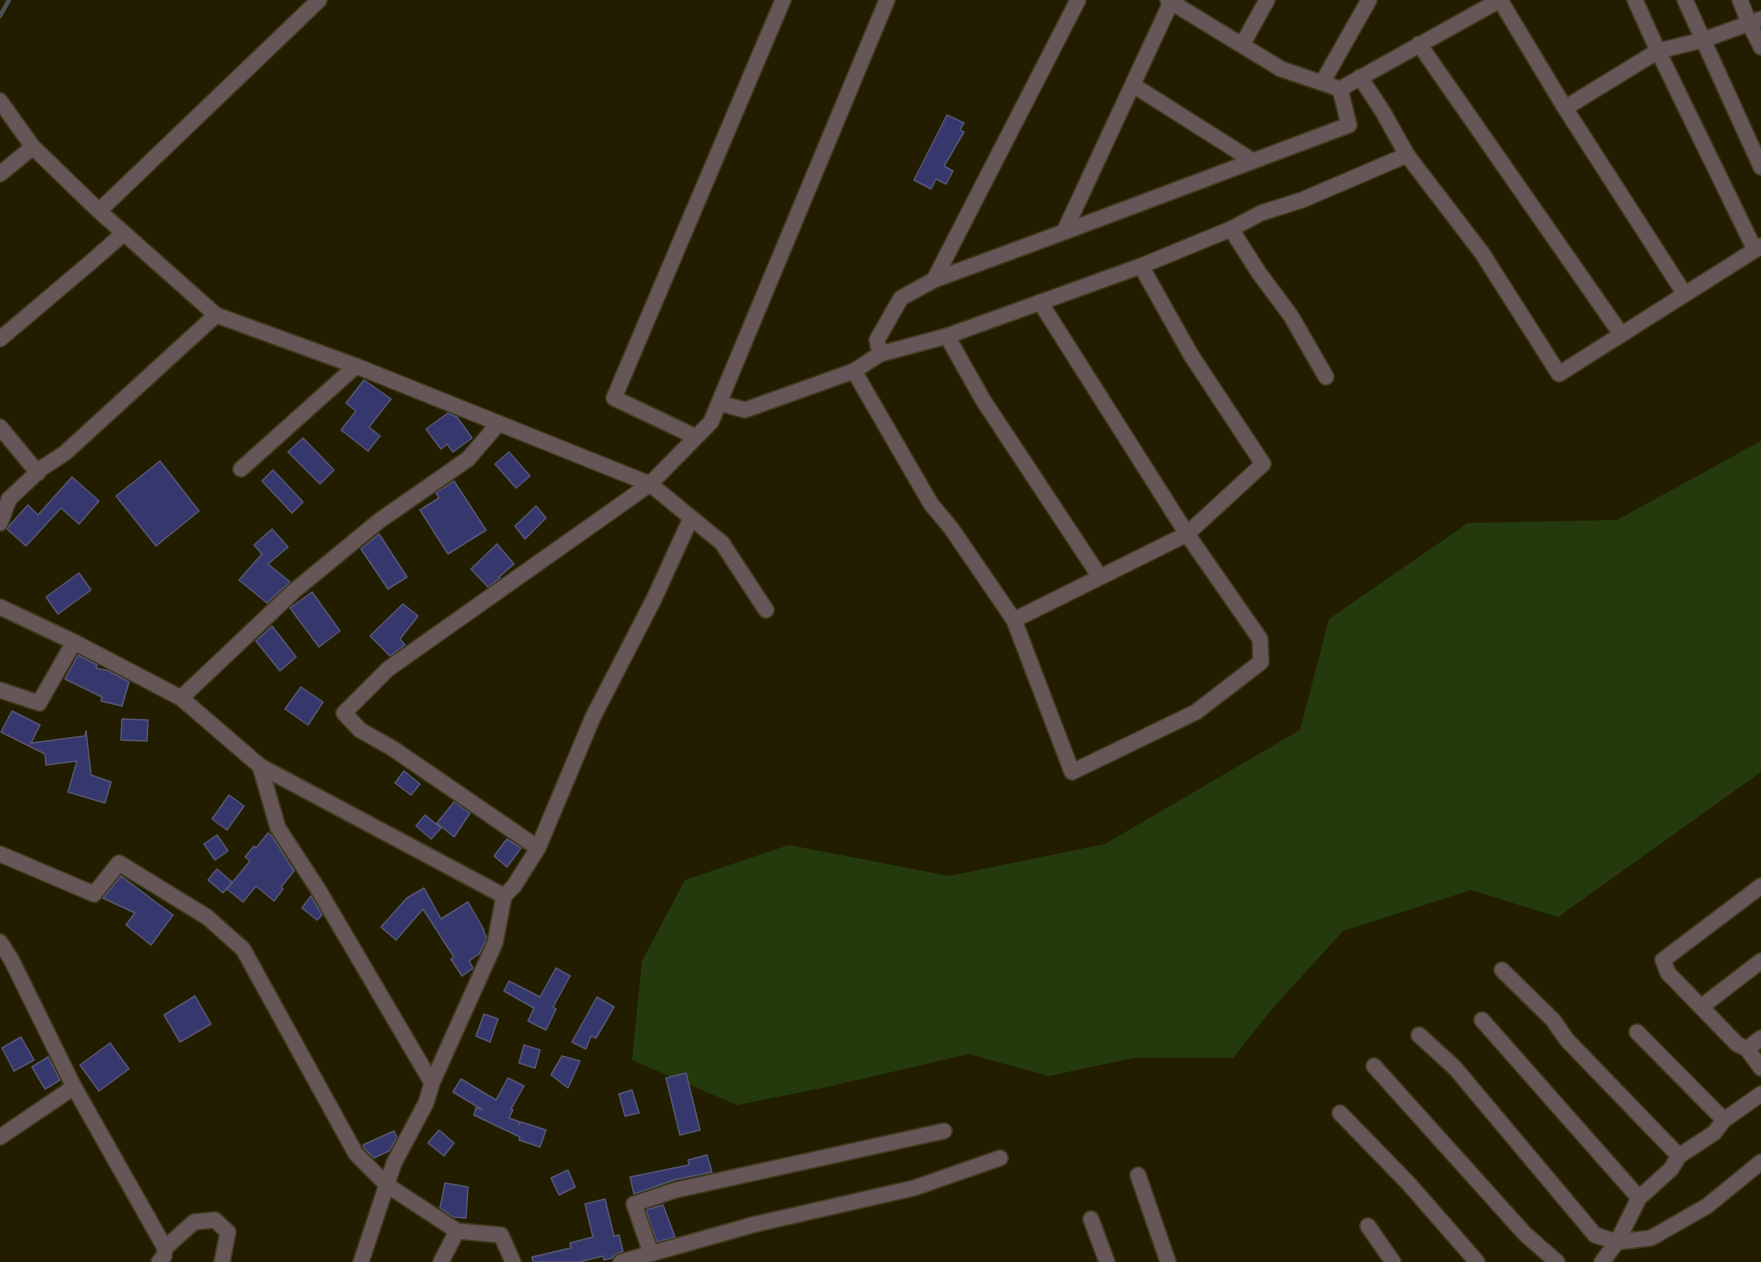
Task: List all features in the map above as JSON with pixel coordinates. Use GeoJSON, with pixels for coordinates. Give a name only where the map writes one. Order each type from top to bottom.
{"type":"FeatureCollection","features":[{"type":"Feature","properties":{"kind":"street"},"geometry":{"type":"LineString","coordinates":[[99,211],[319,0]]}},
{"type":"Feature","properties":{"kind":"street"},"geometry":{"type":"LineString","coordinates":[[696,437],[614,398],[783,0]]}},
{"type":"Feature","properties":{"kind":"street"},"geometry":{"type":"LineString","coordinates":[[538,848],[392,748],[360,730],[344,713],[388,669],[650,484],[711,422],[887,0]]}},
{"type":"Feature","properties":{"kind":"street"},"geometry":{"type":"LineString","coordinates":[[934,280],[1078,0]]}},
{"type":"Feature","properties":{"kind":"street"},"geometry":{"type":"LineString","coordinates":[[1242,45],[1267,0]]}},
{"type":"Feature","properties":{"kind":"street"},"geometry":{"type":"LineString","coordinates":[[1322,83],[1369,0]]}},
{"type":"Feature","properties":{"kind":"street"},"geometry":{"type":"LineString","coordinates":[[1064,232],[1170,1],[1281,69],[1340,89],[1500,0],[1565,108],[1684,293]]}},
{"type":"Feature","properties":{"kind":"street"},"geometry":{"type":"LineString","coordinates":[[1360,77],[1407,155],[1482,253],[1559,374],[1758,248],[1658,51],[1635,0]]}},
{"type":"Feature","properties":{"kind":"street"},"geometry":{"type":"LineString","coordinates":[[1685,0],[1761,166]]}},
{"type":"Feature","properties":{"kind":"street"},"geometry":{"type":"LineString","coordinates":[[1740,0],[1755,21],[1761,47]]}},
{"type":"Feature","properties":{"kind":"street"},"geometry":{"type":"LineString","coordinates":[[1565,108],[1658,51],[1703,40],[1755,21]]}},
{"type":"Feature","properties":{"kind":"street"},"geometry":{"type":"LineString","coordinates":[[1419,44],[1621,334]]}},
{"type":"Feature","properties":{"kind":"street"},"geometry":{"type":"LineString","coordinates":[[1133,85],[1253,160]]}},
{"type":"Feature","properties":{"kind":"street"},"geometry":{"type":"LineString","coordinates":[[880,354],[877,340],[901,298],[934,280],[1348,125],[1340,89]]}},
{"type":"Feature","properties":{"kind":"street"},"geometry":{"type":"LineString","coordinates":[[0,101],[33,147],[99,211],[216,315],[356,366],[650,484],[722,543],[766,610]]}},
{"type":"Feature","properties":{"kind":"street"},"geometry":{"type":"LineString","coordinates":[[0,174],[33,147]]}},
{"type":"Feature","properties":{"kind":"street"},"geometry":{"type":"LineString","coordinates":[[719,403],[745,410],[854,371],[880,354],[947,336],[1141,266],[1231,229],[1261,213],[1302,200],[1407,155]]}},
{"type":"Feature","properties":{"kind":"street"},"geometry":{"type":"LineString","coordinates":[[1231,229],[1259,273],[1291,316],[1326,377]]}},
{"type":"Feature","properties":{"kind":"street"},"geometry":{"type":"LineString","coordinates":[[0,339],[124,233]]}},
{"type":"Feature","properties":{"kind":"street"},"geometry":{"type":"LineString","coordinates":[[1014,620],[1187,534],[1263,464],[1191,355],[1141,266]]}},
{"type":"Feature","properties":{"kind":"street"},"geometry":{"type":"LineString","coordinates":[[854,371],[931,504],[951,528],[1014,620],[1072,771],[1196,712],[1261,662],[1260,639],[1187,534],[1040,302]]}},
{"type":"Feature","properties":{"kind":"street"},"geometry":{"type":"LineString","coordinates":[[0,523],[9,499],[65,453],[216,315]]}},
{"type":"Feature","properties":{"kind":"street"},"geometry":{"type":"LineString","coordinates":[[947,336],[983,400],[1100,577]]}},
{"type":"Feature","properties":{"kind":"street"},"geometry":{"type":"LineString","coordinates":[[241,469],[356,366]]}},
{"type":"Feature","properties":{"kind":"street"},"geometry":{"type":"LineString","coordinates":[[181,698],[294,591],[379,520],[468,459],[499,423]]}},
{"type":"Feature","properties":{"kind":"street"},"geometry":{"type":"LineString","coordinates":[[0,427],[38,473]]}},
{"type":"Feature","properties":{"kind":"street"},"geometry":{"type":"LineString","coordinates":[[361,1262],[394,1163],[426,1103],[432,1083],[495,943],[504,896],[514,886],[538,848],[593,717],[654,599],[691,518]]}},
{"type":"Feature","properties":{"kind":"street"},"geometry":{"type":"LineString","coordinates":[[0,608],[74,642],[181,698],[260,766],[504,896]]}},
{"type":"Feature","properties":{"kind":"street"},"geometry":{"type":"LineString","coordinates":[[0,690],[39,703],[74,642]]}},
{"type":"Feature","properties":{"kind":"street"},"geometry":{"type":"LineString","coordinates":[[260,766],[278,828],[318,889],[432,1083]]}},
{"type":"Feature","properties":{"kind":"street"},"geometry":{"type":"LineString","coordinates":[[0,854],[94,894],[118,863],[207,917],[243,949],[356,1154],[387,1185],[457,1231],[501,1235],[513,1262]]}},
{"type":"Feature","properties":{"kind":"street"},"geometry":{"type":"LineString","coordinates":[[1761,886],[1663,960],[1668,973],[1737,1044],[1747,1050],[1761,1068]]}},
{"type":"Feature","properties":{"kind":"street"},"geometry":{"type":"LineString","coordinates":[[0,942],[11,959],[74,1088],[162,1255],[194,1222],[215,1220],[228,1232],[222,1262]]}},
{"type":"Feature","properties":{"kind":"street"},"geometry":{"type":"LineString","coordinates":[[1701,1006],[1761,961]]}},
{"type":"Feature","properties":{"kind":"street"},"geometry":{"type":"LineString","coordinates":[[1502,970],[1553,1020],[1567,1040],[1679,1156]]}},
{"type":"Feature","properties":{"kind":"street"},"geometry":{"type":"LineString","coordinates":[[1482,1020],[1639,1198]]}},
{"type":"Feature","properties":{"kind":"street"},"geometry":{"type":"LineString","coordinates":[[1637,1032],[1724,1120]]}},
{"type":"Feature","properties":{"kind":"street"},"geometry":{"type":"LineString","coordinates":[[1419,1035],[1455,1068],[1595,1235],[1617,1242],[1651,1238],[1707,1206],[1761,1162]]}},
{"type":"Feature","properties":{"kind":"street"},"geometry":{"type":"LineString","coordinates":[[1747,1050],[1761,1038]]}},
{"type":"Feature","properties":{"kind":"street"},"geometry":{"type":"LineString","coordinates":[[1374,1066],[1525,1234],[1557,1262]]}},
{"type":"Feature","properties":{"kind":"street"},"geometry":{"type":"LineString","coordinates":[[0,1137],[74,1088]]}},
{"type":"Feature","properties":{"kind":"street"},"geometry":{"type":"LineString","coordinates":[[1602,1262],[1617,1242],[1639,1198],[1671,1170],[1679,1156],[1714,1133],[1724,1120],[1761,1094]]}},
{"type":"Feature","properties":{"kind":"street"},"geometry":{"type":"LineString","coordinates":[[1340,1113],[1409,1184],[1477,1262]]}},
{"type":"Feature","properties":{"kind":"street"},"geometry":{"type":"LineString","coordinates":[[651,1254],[634,1204],[676,1190],[944,1131]]}},
{"type":"Feature","properties":{"kind":"street"},"geometry":{"type":"LineString","coordinates":[[621,1262],[756,1224],[914,1188],[1000,1158]]}},
{"type":"Feature","properties":{"kind":"street"},"geometry":{"type":"LineString","coordinates":[[1138,1175],[1168,1262]]}},
{"type":"Feature","properties":{"kind":"street"},"geometry":{"type":"LineString","coordinates":[[1091,1219],[1107,1262]]}},
{"type":"Feature","properties":{"kind":"street"},"geometry":{"type":"LineString","coordinates":[[1368,1226],[1393,1262]]}},
{"type":"Feature","properties":{"kind":"street"},"geometry":{"type":"LineString","coordinates":[[441,1262],[457,1231]]}},
{"type":"Feature","properties":{"kind":"green space"},"geometry":{"type":"Polygon","coordinates":[[[1761,441],[1761,772],[1558,917],[1471,890],[1343,931],[1271,1010],[1233,1058],[1134,1058],[1048,1076],[969,1054],[737,1105],[632,1060],[642,961],[685,880],[789,845],[949,876],[1105,844],[1300,730],[1329,619],[1468,523],[1617,520],[1761,441]]]}},
{"type":"Feature","properties":{"kind":"building"},"geometry":{"type":"Polygon","coordinates":[[[947,115],[964,123],[960,130],[964,132],[944,166],[953,171],[946,184],[936,179],[931,189],[914,180],[947,115]]]}},
{"type":"Feature","properties":{"kind":"building"},"geometry":{"type":"Polygon","coordinates":[[[364,380],[391,399],[369,427],[380,436],[368,451],[341,430],[356,411],[346,403],[364,380]]]}},
{"type":"Feature","properties":{"kind":"building"},"geometry":{"type":"Polygon","coordinates":[[[448,413],[457,417],[472,438],[453,452],[447,444],[441,449],[426,429],[448,413]]]}},
{"type":"Feature","properties":{"kind":"building"},"geometry":{"type":"Polygon","coordinates":[[[303,438],[334,470],[320,484],[288,452],[303,438]]]}},
{"type":"Feature","properties":{"kind":"building"},"geometry":{"type":"Polygon","coordinates":[[[509,452],[530,476],[516,488],[495,464],[509,452]]]}},
{"type":"Feature","properties":{"kind":"building"},"geometry":{"type":"Polygon","coordinates":[[[160,461],[199,511],[156,546],[116,496],[160,461]]]}},
{"type":"Feature","properties":{"kind":"building"},"geometry":{"type":"Polygon","coordinates":[[[273,470],[303,502],[292,513],[262,481],[273,470]]]}},
{"type":"Feature","properties":{"kind":"building"},"geometry":{"type":"Polygon","coordinates":[[[72,477],[99,501],[79,524],[61,508],[26,546],[7,529],[28,505],[38,515],[72,477]]]}},
{"type":"Feature","properties":{"kind":"building"},"geometry":{"type":"Polygon","coordinates":[[[454,481],[486,530],[448,554],[420,510],[439,498],[436,493],[454,481]]]}},
{"type":"Feature","properties":{"kind":"building"},"geometry":{"type":"Polygon","coordinates":[[[536,506],[546,518],[525,539],[515,526],[536,506]]]}},
{"type":"Feature","properties":{"kind":"building"},"geometry":{"type":"Polygon","coordinates":[[[272,529],[288,547],[268,564],[290,582],[267,603],[239,580],[262,554],[254,545],[272,529]]]}},
{"type":"Feature","properties":{"kind":"building"},"geometry":{"type":"Polygon","coordinates":[[[379,534],[407,577],[388,589],[361,549],[379,534]]]}},
{"type":"Feature","properties":{"kind":"building"},"geometry":{"type":"Polygon","coordinates":[[[497,544],[514,564],[488,587],[471,569],[497,544]]]}},
{"type":"Feature","properties":{"kind":"building"},"geometry":{"type":"Polygon","coordinates":[[[79,573],[91,590],[58,614],[46,597],[79,573]]]}},
{"type":"Feature","properties":{"kind":"building"},"geometry":{"type":"Polygon","coordinates":[[[312,592],[340,631],[319,647],[290,608],[312,592]]]}},
{"type":"Feature","properties":{"kind":"building"},"geometry":{"type":"Polygon","coordinates":[[[403,604],[418,616],[400,639],[405,645],[390,656],[370,636],[403,604]]]}},
{"type":"Feature","properties":{"kind":"building"},"geometry":{"type":"Polygon","coordinates":[[[272,626],[296,657],[280,671],[256,641],[272,626]]]}},
{"type":"Feature","properties":{"kind":"building"},"geometry":{"type":"Polygon","coordinates":[[[78,655],[97,665],[96,668],[109,671],[129,682],[122,706],[101,701],[102,697],[65,679],[78,655]]]}},
{"type":"Feature","properties":{"kind":"building"},"geometry":{"type":"Polygon","coordinates":[[[301,687],[323,702],[308,725],[285,709],[301,687]]]}},
{"type":"Feature","properties":{"kind":"building"},"geometry":{"type":"Polygon","coordinates":[[[12,711],[40,725],[31,743],[85,736],[86,731],[91,775],[111,782],[105,803],[68,792],[77,761],[46,765],[45,754],[1,732],[12,711]]]}},
{"type":"Feature","properties":{"kind":"building"},"geometry":{"type":"Polygon","coordinates":[[[122,719],[148,720],[147,741],[121,740],[122,719]]]}},
{"type":"Feature","properties":{"kind":"building"},"geometry":{"type":"Polygon","coordinates":[[[404,771],[420,784],[411,795],[395,783],[404,771]]]}},
{"type":"Feature","properties":{"kind":"building"},"geometry":{"type":"Polygon","coordinates":[[[229,795],[244,806],[227,830],[212,819],[229,795]]]}},
{"type":"Feature","properties":{"kind":"building"},"geometry":{"type":"Polygon","coordinates":[[[454,802],[470,813],[454,837],[437,823],[454,802]]]}},
{"type":"Feature","properties":{"kind":"building"},"geometry":{"type":"Polygon","coordinates":[[[425,815],[441,828],[431,839],[416,826],[425,815]]]}},
{"type":"Feature","properties":{"kind":"building"},"geometry":{"type":"Polygon","coordinates":[[[268,833],[294,871],[281,887],[283,889],[274,901],[256,886],[243,902],[227,889],[250,861],[245,857],[268,833]]]}},
{"type":"Feature","properties":{"kind":"building"},"geometry":{"type":"Polygon","coordinates":[[[217,835],[228,851],[215,860],[204,844],[217,835]]]}},
{"type":"Feature","properties":{"kind":"building"},"geometry":{"type":"Polygon","coordinates":[[[507,839],[521,848],[507,867],[494,856],[507,839]]]}},
{"type":"Feature","properties":{"kind":"building"},"geometry":{"type":"Polygon","coordinates":[[[217,869],[232,882],[223,893],[208,880],[217,869]]]}},
{"type":"Feature","properties":{"kind":"building"},"geometry":{"type":"Polygon","coordinates":[[[121,876],[173,915],[151,945],[126,925],[135,913],[103,898],[121,876]]]}},
{"type":"Feature","properties":{"kind":"building"},"geometry":{"type":"Polygon","coordinates":[[[424,888],[441,919],[468,902],[484,930],[486,940],[479,954],[469,961],[473,968],[462,976],[451,959],[454,957],[423,909],[396,940],[381,927],[407,898],[424,888]]]}},
{"type":"Feature","properties":{"kind":"building"},"geometry":{"type":"Polygon","coordinates":[[[311,896],[322,915],[317,920],[302,908],[311,896]]]}},
{"type":"Feature","properties":{"kind":"building"},"geometry":{"type":"Polygon","coordinates":[[[556,968],[570,976],[553,1007],[556,1009],[546,1030],[528,1021],[534,1008],[504,991],[509,981],[540,997],[556,968]]]}},
{"type":"Feature","properties":{"kind":"building"},"geometry":{"type":"Polygon","coordinates":[[[195,996],[211,1024],[180,1042],[164,1015],[195,996]]]}},
{"type":"Feature","properties":{"kind":"building"},"geometry":{"type":"Polygon","coordinates":[[[597,997],[614,1007],[596,1038],[591,1036],[586,1049],[572,1042],[597,997]]]}},
{"type":"Feature","properties":{"kind":"building"},"geometry":{"type":"Polygon","coordinates":[[[484,1014],[498,1019],[490,1042],[476,1036],[484,1014]]]}},
{"type":"Feature","properties":{"kind":"building"},"geometry":{"type":"Polygon","coordinates":[[[21,1037],[34,1060],[14,1071],[2,1048],[21,1037]]]}},
{"type":"Feature","properties":{"kind":"building"},"geometry":{"type":"Polygon","coordinates":[[[110,1043],[129,1069],[99,1091],[80,1065],[110,1043]]]}},
{"type":"Feature","properties":{"kind":"building"},"geometry":{"type":"Polygon","coordinates":[[[524,1045],[540,1050],[535,1068],[519,1063],[524,1045]]]}},
{"type":"Feature","properties":{"kind":"building"},"geometry":{"type":"Polygon","coordinates":[[[562,1056],[580,1061],[568,1088],[551,1075],[562,1056]]]}},
{"type":"Feature","properties":{"kind":"building"},"geometry":{"type":"Polygon","coordinates":[[[48,1057],[60,1080],[45,1089],[32,1067],[48,1057]]]}},
{"type":"Feature","properties":{"kind":"building"},"geometry":{"type":"Polygon","coordinates":[[[686,1073],[700,1130],[680,1135],[666,1078],[686,1073]]]}},
{"type":"Feature","properties":{"kind":"building"},"geometry":{"type":"Polygon","coordinates":[[[508,1078],[524,1086],[511,1109],[513,1110],[509,1118],[520,1122],[519,1125],[521,1122],[546,1130],[540,1147],[519,1140],[520,1137],[474,1115],[476,1108],[483,1110],[453,1092],[461,1079],[496,1100],[508,1078]]]}},
{"type":"Feature","properties":{"kind":"building"},"geometry":{"type":"Polygon","coordinates":[[[632,1090],[639,1113],[625,1116],[619,1094],[632,1090]]]}},
{"type":"Feature","properties":{"kind":"building"},"geometry":{"type":"Polygon","coordinates":[[[439,1130],[454,1143],[444,1156],[428,1143],[439,1130]]]}},
{"type":"Feature","properties":{"kind":"building"},"geometry":{"type":"Polygon","coordinates":[[[394,1131],[397,1137],[389,1151],[374,1158],[364,1148],[363,1145],[394,1131]]]}},
{"type":"Feature","properties":{"kind":"building"},"geometry":{"type":"Polygon","coordinates":[[[707,1155],[712,1172],[674,1180],[634,1194],[630,1177],[689,1165],[688,1160],[707,1155]]]}},
{"type":"Feature","properties":{"kind":"building"},"geometry":{"type":"Polygon","coordinates":[[[568,1170],[575,1187],[559,1195],[551,1178],[568,1170]]]}},
{"type":"Feature","properties":{"kind":"building"},"geometry":{"type":"Polygon","coordinates":[[[445,1183],[468,1187],[466,1218],[453,1217],[440,1208],[445,1183]]]}},
{"type":"Feature","properties":{"kind":"building"},"geometry":{"type":"Polygon","coordinates":[[[605,1199],[614,1236],[619,1235],[623,1251],[604,1260],[603,1256],[579,1262],[533,1262],[532,1257],[571,1248],[570,1243],[593,1237],[585,1204],[605,1199]]]}},
{"type":"Feature","properties":{"kind":"building"},"geometry":{"type":"Polygon","coordinates":[[[663,1205],[675,1237],[657,1242],[646,1210],[663,1205]]]}},
{"type":"Feature","properties":{"kind":"waterway"},"geometry":{"type":"LineString","coordinates":[[0,16],[9,0]]}}]}
